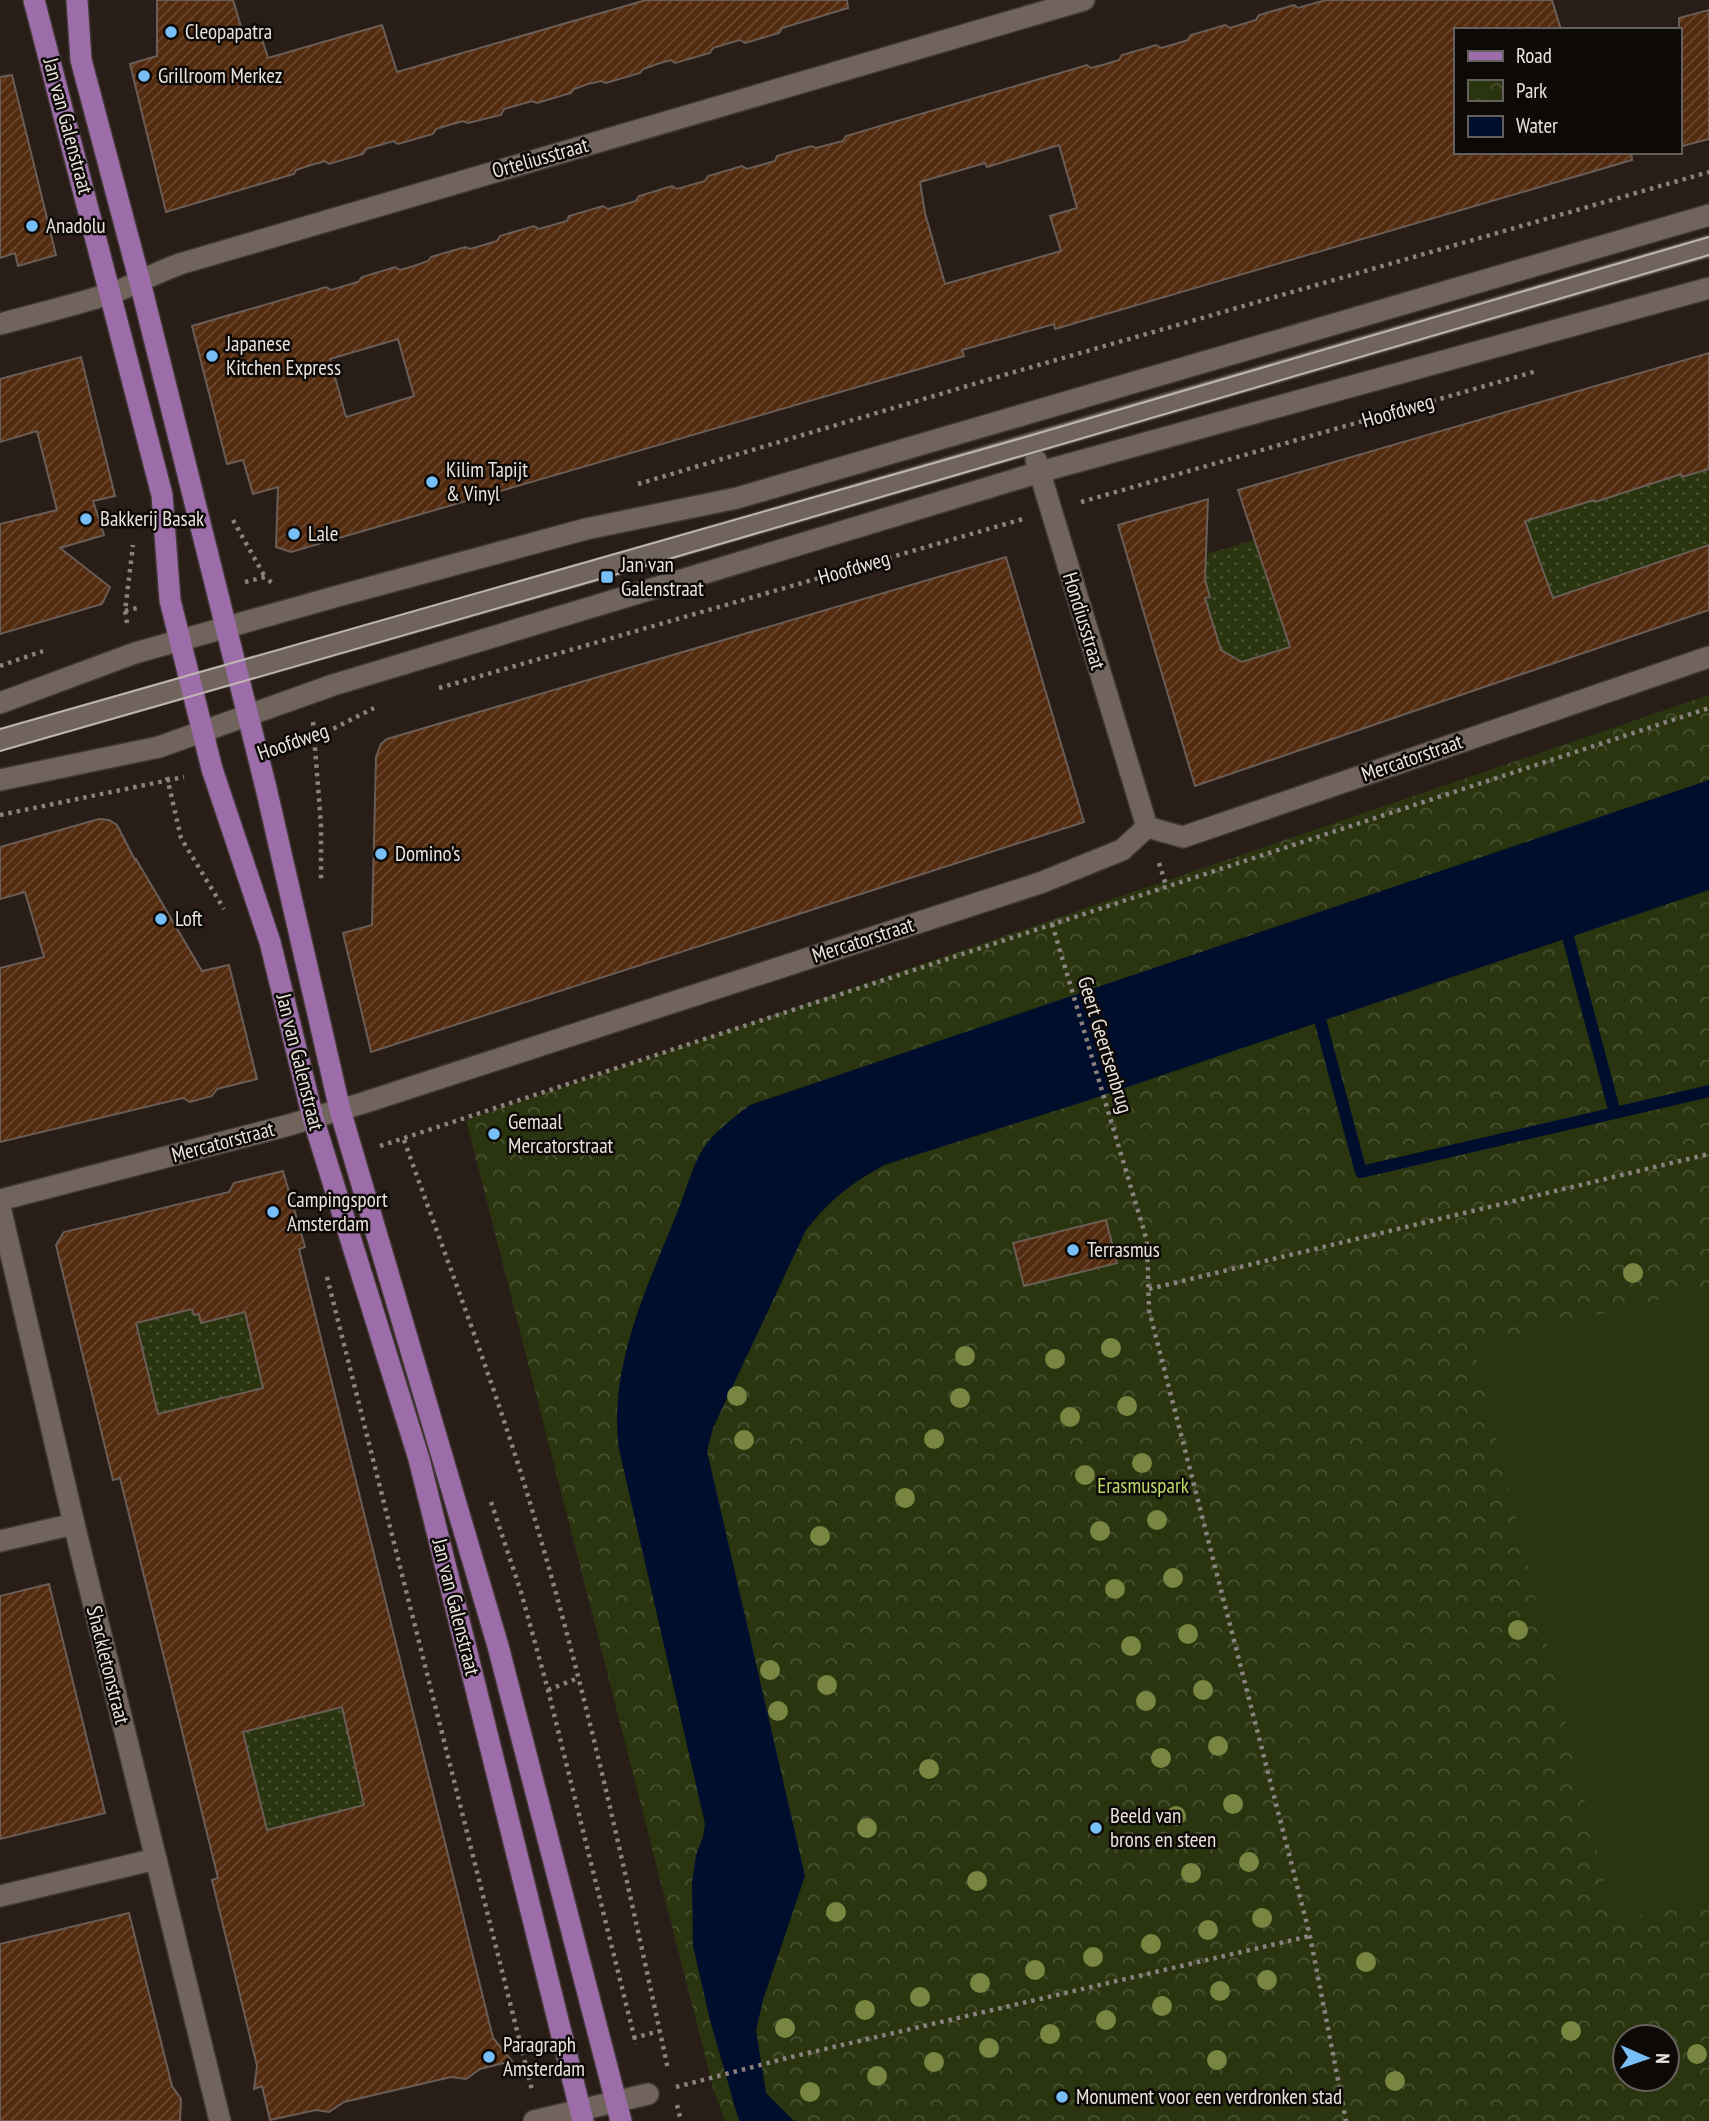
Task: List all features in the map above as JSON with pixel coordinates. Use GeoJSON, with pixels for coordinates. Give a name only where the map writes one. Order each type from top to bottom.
{"type":"FeatureCollection","features":[{"type":"Feature","properties":{"kind":"main road","name":"Jan van Galenstraat"},"geometry":{"type":"LineString","coordinates":[[34,0],[162,495],[170,600],[202,731],[212,769],[270,942],[313,1118],[419,1459],[582,2116]]}},
{"type":"Feature","properties":{"kind":"main road","name":"Jan van Galenstraat"},"geometry":{"type":"LineString","coordinates":[[77,0],[81,60],[140,282],[248,715],[340,1110],[498,1646],[618,2111]]}},
{"type":"Feature","properties":{"kind":"street","name":"Orteliusstraat"},"geometry":{"type":"LineString","coordinates":[[0,324],[111,293],[140,282],[158,271],[183,263],[1084,0]]}},
{"type":"Feature","properties":{"kind":"street"},"geometry":{"type":"LineString","coordinates":[[0,703],[135,653],[586,529],[737,498],[1709,215]]}},
{"type":"Feature","properties":{"kind":"street"},"geometry":{"type":"LineString","coordinates":[[0,740],[237,674],[1709,246]]}},
{"type":"Feature","properties":{"kind":"street","name":"Hoofdweg"},"geometry":{"type":"LineString","coordinates":[[0,780],[159,747],[333,685],[1040,472],[1709,288]]}},
{"type":"Feature","properties":{"kind":"street","name":"Hondiusstraat"},"geometry":{"type":"LineString","coordinates":[[1023,415],[1147,827]]}},
{"type":"Feature","properties":{"kind":"street","name":"Mercatorstraat"},"geometry":{"type":"LineString","coordinates":[[0,1200],[340,1110],[1040,883],[1122,850],[1147,827],[1183,837],[1709,656]]}},
{"type":"Feature","properties":{"kind":"street","name":"Shackletonstraat"},"geometry":{"type":"LineString","coordinates":[[0,1207],[74,1524],[220,2121]]}},
{"type":"Feature","properties":{"kind":"street"},"geometry":{"type":"LineString","coordinates":[[0,1541],[74,1524]]}},
{"type":"Feature","properties":{"kind":"street"},"geometry":{"type":"LineString","coordinates":[[0,1896],[156,1859]]}},
{"type":"Feature","properties":{"kind":"street"},"geometry":{"type":"LineString","coordinates":[[537,2120],[618,2111],[648,2094]]}},
{"type":"Feature","properties":{"kind":"path"},"geometry":{"type":"LineString","coordinates":[[625,488],[1011,373],[1709,172]]}},
{"type":"Feature","properties":{"kind":"path","name":"Hoofdweg"},"geometry":{"type":"LineString","coordinates":[[427,692],[1548,367]]}},
{"type":"Feature","properties":{"kind":"path"},"geometry":{"type":"LineString","coordinates":[[216,589],[265,577],[273,584],[283,582]]}},
{"type":"Feature","properties":{"kind":"path"},"geometry":{"type":"LineString","coordinates":[[125,611],[170,600]]}},
{"type":"Feature","properties":{"kind":"path"},"geometry":{"type":"LineString","coordinates":[[127,623],[135,653]]}},
{"type":"Feature","properties":{"kind":"path","name":"Hoofdweg"},"geometry":{"type":"LineString","coordinates":[[257,755],[313,739],[374,707]]}},
{"type":"Feature","properties":{"kind":"path"},"geometry":{"type":"LineString","coordinates":[[374,1148],[1709,708]]}},
{"type":"Feature","properties":{"kind":"path"},"geometry":{"type":"LineString","coordinates":[[159,747],[181,838],[228,916]]}},
{"type":"Feature","properties":{"kind":"path"},"geometry":{"type":"LineString","coordinates":[[0,816],[168,782],[212,769]]}},
{"type":"Feature","properties":{"kind":"path","name":"Geert Geertsenbrug"},"geometry":{"type":"LineString","coordinates":[[1052,924],[1147,1241],[1149,1289]]}},
{"type":"Feature","properties":{"kind":"path"},"geometry":{"type":"LineString","coordinates":[[404,1139],[507,1432],[538,1530],[578,1678],[670,2077]]}},
{"type":"Feature","properties":{"kind":"path"},"geometry":{"type":"LineString","coordinates":[[1346,2121],[1310,1936],[1149,1310],[1149,1289],[1709,1154]]}},
{"type":"Feature","properties":{"kind":"path"},"geometry":{"type":"LineString","coordinates":[[326,1273],[537,2120]]}},
{"type":"Feature","properties":{"kind":"path"},"geometry":{"type":"LineString","coordinates":[[548,1690],[578,1678]]}},
{"type":"Feature","properties":{"kind":"path"},"geometry":{"type":"LineString","coordinates":[[703,2080],[795,2056],[1310,1936]]}},
{"type":"Feature","properties":{"kind":"path"},"geometry":{"type":"LineString","coordinates":[[672,2088],[681,2121]]}},
{"type":"Feature","properties":{"kind":"green space"},"geometry":{"type":"Polygon","coordinates":[[[1709,403],[1709,555],[1224,719],[1181,562],[1709,403]]]}},
{"type":"Feature","properties":{"kind":"green space","name":"Erasmuspark"},"geometry":{"type":"Polygon","coordinates":[[[1709,695],[1709,2121],[725,2121],[714,2091],[466,1120],[1709,695]]]}},
{"type":"Feature","properties":{"kind":"green space"},"geometry":{"type":"Polygon","coordinates":[[[232,1263],[438,2039],[304,2071],[116,1282],[232,1263]]]}},
{"type":"Feature","properties":{"kind":"green space"},"geometry":{"type":"Polygon","coordinates":[[[1709,1287],[1709,1898],[1614,1921],[1474,1345],[1709,1287]]]}},
{"type":"Feature","properties":{"kind":"water"},"geometry":{"type":"Polygon","coordinates":[[[1709,780],[1709,890],[1086,1101],[884,1165],[842,1193],[806,1230],[713,1428],[707,1451],[805,1876],[763,2000],[756,2030],[766,2093],[794,2121],[739,2121],[710,2020],[693,1946],[692,1883],[696,1855],[705,1824],[619,1449],[617,1419],[619,1388],[633,1328],[692,1172],[707,1143],[750,1105],[1709,780]]]}},
{"type":"Feature","properties":{"kind":"building"},"geometry":{"type":"Polygon","coordinates":[[[157,0],[233,0],[245,40],[261,36],[268,58],[382,25],[397,72],[646,0],[847,0],[848,8],[782,28],[779,33],[745,43],[740,40],[726,44],[713,48],[710,53],[675,63],[671,60],[657,64],[643,69],[640,73],[606,83],[601,81],[588,84],[574,89],[571,93],[504,109],[501,115],[468,123],[463,121],[436,129],[433,134],[398,144],[393,141],[366,149],[363,154],[329,164],[325,161],[311,165],[296,170],[294,174],[166,212],[130,64],[157,56],[157,0]]]}},
{"type":"Feature","properties":{"kind":"building"},"geometry":{"type":"Polygon","coordinates":[[[1326,0],[1552,0],[1560,28],[1454,28],[1454,154],[1631,154],[1632,160],[1055,329],[1054,324],[962,350],[964,356],[291,552],[276,547],[278,487],[253,494],[243,460],[227,464],[192,326],[326,287],[331,290],[395,267],[400,270],[414,266],[428,261],[431,257],[465,247],[470,249],[484,245],[497,241],[500,236],[534,226],[539,229],[567,221],[569,216],[603,206],[608,209],[636,201],[639,196],[672,186],[677,189],[705,181],[708,176],[742,166],[747,169],[775,161],[777,156],[811,146],[816,148],[843,141],[846,136],[1087,65],[1091,68],[1106,64],[1119,60],[1122,55],[1156,45],[1161,48],[1175,44],[1188,40],[1191,35],[1225,25],[1230,28],[1256,20],[1259,15],[1294,5],[1298,8],[1326,0]],[[1059,145],[987,167],[985,163],[920,182],[925,213],[945,284],[1061,251],[1050,216],[1077,208],[1059,145]],[[398,339],[330,359],[346,417],[414,396],[398,339]]]}},
{"type":"Feature","properties":{"kind":"building"},"geometry":{"type":"Polygon","coordinates":[[[1709,10],[1709,139],[1681,146],[1681,28],[1679,18],[1709,10]]]}},
{"type":"Feature","properties":{"kind":"building"},"geometry":{"type":"Polygon","coordinates":[[[12,75],[56,255],[18,266],[15,253],[0,258],[0,77],[12,75]]]}},
{"type":"Feature","properties":{"kind":"building"},"geometry":{"type":"Polygon","coordinates":[[[1709,353],[1709,469],[1682,477],[1681,474],[1525,521],[1553,598],[1709,545],[1709,610],[1195,786],[1118,525],[1208,499],[1205,580],[1210,597],[1205,598],[1221,650],[1242,662],[1290,647],[1238,490],[1709,353]]]}},
{"type":"Feature","properties":{"kind":"building"},"geometry":{"type":"Polygon","coordinates":[[[81,357],[115,496],[93,501],[104,535],[60,548],[110,587],[102,604],[0,634],[0,524],[57,510],[37,431],[0,442],[0,379],[81,357]]]}},
{"type":"Feature","properties":{"kind":"building"},"geometry":{"type":"Polygon","coordinates":[[[1006,557],[1084,822],[371,1052],[343,933],[372,925],[376,757],[381,744],[387,739],[1006,557]]]}},
{"type":"Feature","properties":{"kind":"building"},"geometry":{"type":"Polygon","coordinates":[[[99,819],[109,820],[117,825],[202,971],[229,965],[257,1079],[217,1089],[212,1096],[190,1102],[183,1098],[0,1142],[0,968],[44,957],[25,892],[0,899],[0,847],[99,819]]]}},
{"type":"Feature","properties":{"kind":"building"},"geometry":{"type":"Polygon","coordinates":[[[283,1171],[305,1247],[299,1249],[493,2038],[512,2061],[480,2069],[466,2079],[451,2077],[344,2102],[329,2112],[316,2110],[270,2120],[262,2086],[254,2089],[257,2066],[212,1880],[218,1878],[120,1478],[113,1480],[56,1245],[64,1232],[229,1192],[234,1183],[283,1171]],[[192,1309],[136,1323],[158,1414],[263,1388],[245,1312],[201,1323],[199,1314],[194,1315],[192,1309]],[[342,1707],[243,1732],[267,1830],[364,1805],[342,1707]]]}},
{"type":"Feature","properties":{"kind":"building"},"geometry":{"type":"Polygon","coordinates":[[[1106,1220],[1117,1263],[1024,1286],[1013,1243],[1106,1220]]]}},
{"type":"Feature","properties":{"kind":"building"},"geometry":{"type":"Polygon","coordinates":[[[49,1584],[105,1813],[0,1839],[0,1596],[49,1584]]]}},
{"type":"Feature","properties":{"kind":"building"},"geometry":{"type":"Polygon","coordinates":[[[129,1913],[172,2086],[181,2099],[180,2121],[0,2121],[0,1944],[129,1913]]]}},
{"type":"Feature","properties":{"kind":"waterway"},"geometry":{"type":"LineString","coordinates":[[1568,937],[1615,1113],[1709,1091]]}},
{"type":"Feature","properties":{"kind":"waterway"},"geometry":{"type":"LineString","coordinates":[[1320,1020],[1361,1172],[1615,1113]]}},
{"type":"Feature","properties":{"kind":"tram line"},"geometry":{"type":"LineString","coordinates":[[0,729],[1029,436],[1709,237]]}},
{"type":"Feature","properties":{"kind":"tram line"},"geometry":{"type":"LineString","coordinates":[[0,751],[1709,255]]}},
{"type":"Feature","properties":{"kind":"place","name":"Cleopapatra"},"geometry":{"type":"Point","coordinates":[171,32]}},
{"type":"Feature","properties":{"kind":"place","name":"Grillroom Merkez"},"geometry":{"type":"Point","coordinates":[144,76]}},
{"type":"Feature","properties":{"kind":"place","name":"Anadolu"},"geometry":{"type":"Point","coordinates":[32,226]}},
{"type":"Feature","properties":{"kind":"place","name":"Japanese Kitchen Express"},"geometry":{"type":"Point","coordinates":[212,356]}},
{"type":"Feature","properties":{"kind":"place","name":"Kilim Tapijt & Vinyl"},"geometry":{"type":"Point","coordinates":[432,482]}},
{"type":"Feature","properties":{"kind":"place","name":"Bakkerij Basak"},"geometry":{"type":"Point","coordinates":[86,519]}},
{"type":"Feature","properties":{"kind":"place","name":"Lale"},"geometry":{"type":"Point","coordinates":[294,534]}},
{"type":"Feature","properties":{"kind":"place","name":"Jan van Galenstraat"},"geometry":{"type":"Point","coordinates":[607,577]}},
{"type":"Feature","properties":{"kind":"place","name":"Domino's"},"geometry":{"type":"Point","coordinates":[381,854]}},
{"type":"Feature","properties":{"kind":"place","name":"Loft"},"geometry":{"type":"Point","coordinates":[161,919]}},
{"type":"Feature","properties":{"kind":"place","name":"Gemaal Mercatorstraat"},"geometry":{"type":"Point","coordinates":[494,1134]}},
{"type":"Feature","properties":{"kind":"place","name":"Campingsport Amsterdam"},"geometry":{"type":"Point","coordinates":[273,1212]}},
{"type":"Feature","properties":{"kind":"place","name":"Terrasmus"},"geometry":{"type":"Point","coordinates":[1073,1250]}},
{"type":"Feature","properties":{"kind":"place","name":"Beeld van brons en steen"},"geometry":{"type":"Point","coordinates":[1096,1828]}},
{"type":"Feature","properties":{"kind":"place","name":"Paragraph Amsterdam"},"geometry":{"type":"Point","coordinates":[489,2057]}},
{"type":"Feature","properties":{"kind":"place","name":"Monument voor een verdronken stad"},"geometry":{"type":"Point","coordinates":[1062,2097]}}]}
